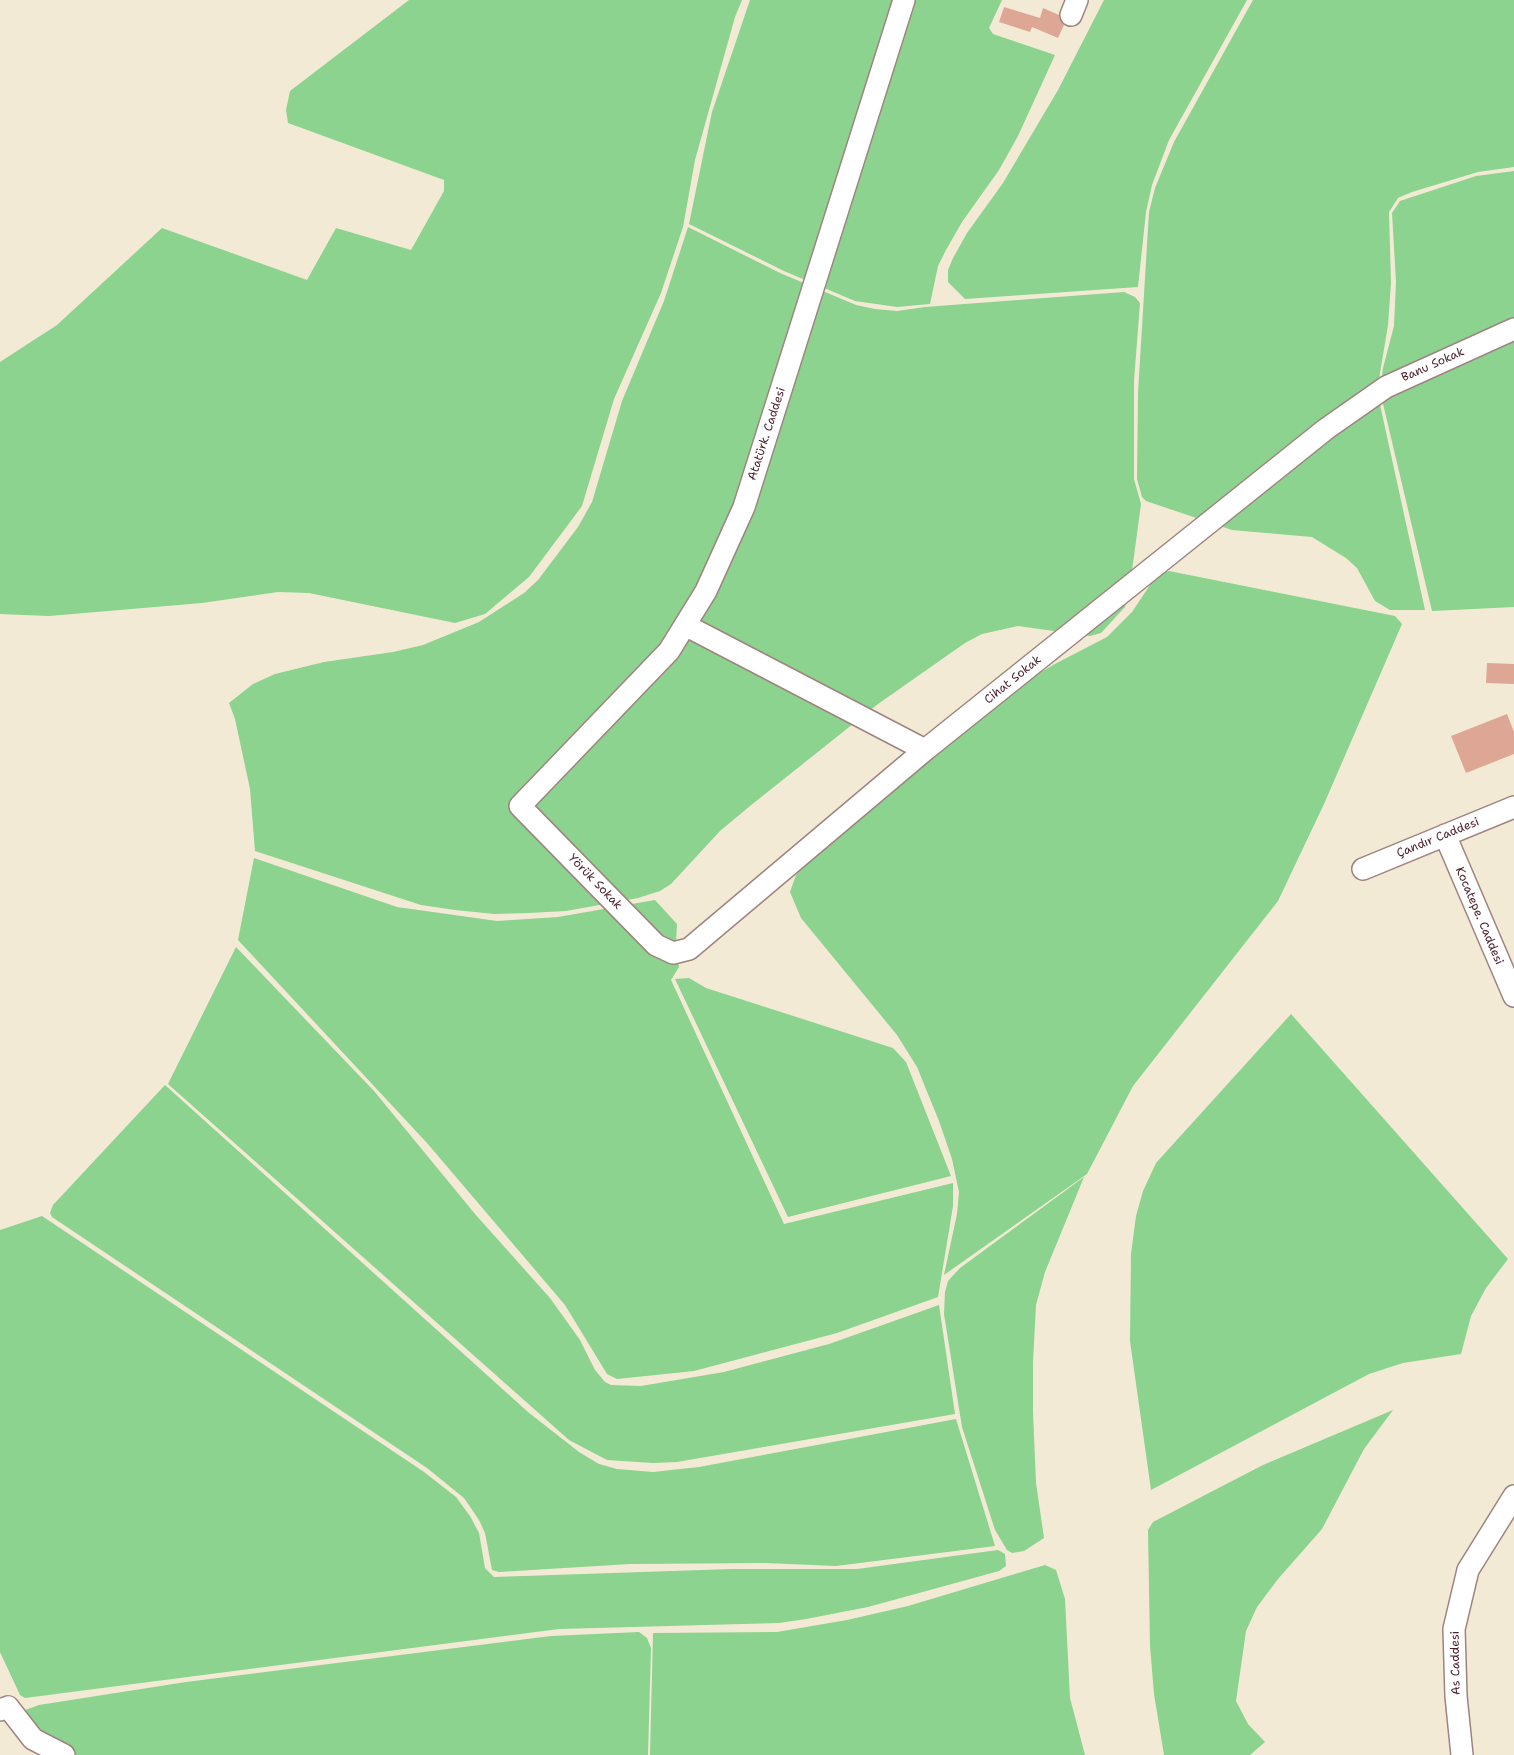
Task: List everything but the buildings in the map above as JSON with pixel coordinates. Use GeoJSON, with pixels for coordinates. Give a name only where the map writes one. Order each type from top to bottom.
{"type":"FeatureCollection","features":[{"type":"Feature","properties":{"kind":"street","name":"Atatürk. Caddesi"},"geometry":{"type":"LineString","coordinates":[[520,806],[668,651],[706,591],[744,507],[904,0]]}},
{"type":"Feature","properties":{"kind":"street","name":"Banu Sokak"},"geometry":{"type":"LineString","coordinates":[[1356,408],[1386,387],[1514,329]]}},
{"type":"Feature","properties":{"kind":"street","name":"Cihat Sokak"},"geometry":{"type":"LineString","coordinates":[[673,953],[689,949],[926,750],[1318,436],[1356,408]]}},
{"type":"Feature","properties":{"kind":"street"},"geometry":{"type":"LineString","coordinates":[[685,625],[926,750]]}},
{"type":"Feature","properties":{"kind":"street","name":"Yörük Sokak"},"geometry":{"type":"LineString","coordinates":[[520,806],[656,945],[673,953]]}},
{"type":"Feature","properties":{"kind":"street","name":"Çandır Caddesi"},"geometry":{"type":"LineString","coordinates":[[1363,869],[1514,807]]}},
{"type":"Feature","properties":{"kind":"street","name":"Kocatepe. Caddesi"},"geometry":{"type":"LineString","coordinates":[[1445,835],[1514,996]]}},
{"type":"Feature","properties":{"kind":"street","name":"As Caddesi"},"geometry":{"type":"LineString","coordinates":[[1462,1755],[1456,1696],[1454,1629],[1468,1570],[1514,1496]]}},
{"type":"Feature","properties":{"kind":"street"},"geometry":{"type":"LineString","coordinates":[[0,1710],[8,1707],[33,1739],[64,1755]]}},
{"type":"Feature","properties":{"kind":"green space"},"geometry":{"type":"Polygon","coordinates":[[[409,0],[742,0],[735,17],[695,160],[683,227],[661,293],[614,399],[582,506],[529,577],[485,614],[455,623],[309,593],[278,592],[202,603],[49,616],[0,614],[0,362],[57,325],[162,228],[307,280],[336,228],[411,250],[444,191],[444,180],[288,123],[286,110],[290,91],[409,0]]]}},
{"type":"Feature","properties":{"kind":"green space"},"geometry":{"type":"Polygon","coordinates":[[[750,0],[1002,0],[989,28],[993,34],[1055,55],[1018,136],[999,170],[962,222],[946,250],[938,266],[930,304],[897,307],[855,301],[784,271],[689,224],[712,112],[750,0]]]}},
{"type":"Feature","properties":{"kind":"green space"},"geometry":{"type":"Polygon","coordinates":[[[1104,0],[1247,0],[1169,140],[1152,185],[1146,212],[1138,287],[965,299],[948,282],[948,270],[953,258],[967,233],[1003,183],[1058,90],[1104,0]]]}},
{"type":"Feature","properties":{"kind":"green space"},"geometry":{"type":"Polygon","coordinates":[[[1253,0],[1514,0],[1514,167],[1478,172],[1412,192],[1398,198],[1389,212],[1391,283],[1388,325],[1377,391],[1425,610],[1390,610],[1375,601],[1357,568],[1346,558],[1312,537],[1232,530],[1146,501],[1142,497],[1137,479],[1138,393],[1149,212],[1155,188],[1174,142],[1253,0]]]}},
{"type":"Feature","properties":{"kind":"green space"},"geometry":{"type":"Polygon","coordinates":[[[1514,171],[1514,607],[1432,611],[1380,391],[1383,368],[1394,326],[1396,282],[1392,213],[1400,201],[1476,176],[1514,171]]]}},
{"type":"Feature","properties":{"kind":"green space"},"geometry":{"type":"Polygon","coordinates":[[[688,227],[780,273],[856,305],[875,309],[897,311],[925,307],[1124,292],[1135,297],[1140,303],[1134,381],[1134,479],[1141,504],[1129,593],[1125,607],[1101,633],[1090,636],[1018,626],[982,634],[965,643],[878,704],[750,806],[720,831],[671,884],[660,891],[638,898],[566,911],[494,914],[455,910],[421,905],[255,851],[250,789],[235,719],[229,703],[253,684],[275,674],[324,662],[393,652],[423,645],[479,622],[524,593],[538,580],[578,527],[592,502],[622,401],[664,301],[688,227]]]}},
{"type":"Feature","properties":{"kind":"green space"},"geometry":{"type":"Polygon","coordinates":[[[1169,571],[1395,616],[1402,624],[1324,804],[1278,901],[1133,1086],[1087,1174],[944,1275],[957,1214],[959,1192],[952,1159],[939,1121],[917,1067],[897,1035],[801,918],[790,892],[796,875],[916,753],[957,722],[1053,665],[1107,637],[1132,612],[1156,576],[1169,571]]]}},
{"type":"Feature","properties":{"kind":"green space"},"geometry":{"type":"Polygon","coordinates":[[[254,858],[397,907],[497,921],[558,917],[655,900],[677,924],[676,943],[679,967],[671,980],[784,1224],[953,1183],[953,1206],[938,1297],[837,1333],[694,1371],[617,1379],[607,1374],[565,1305],[427,1143],[238,940],[254,858]]]}},
{"type":"Feature","properties":{"kind":"green space"},"geometry":{"type":"Polygon","coordinates":[[[236,947],[374,1091],[475,1214],[550,1298],[580,1340],[595,1370],[605,1382],[611,1385],[641,1386],[724,1372],[829,1344],[939,1305],[955,1414],[677,1462],[653,1463],[607,1460],[569,1440],[168,1084],[236,947]]]}},
{"type":"Feature","properties":{"kind":"green space"},"geometry":{"type":"Polygon","coordinates":[[[689,978],[706,988],[893,1048],[906,1062],[951,1176],[788,1217],[675,979],[689,978]]]}},
{"type":"Feature","properties":{"kind":"green space"},"geometry":{"type":"Polygon","coordinates":[[[1291,1014],[1508,1259],[1486,1288],[1471,1316],[1461,1354],[1403,1363],[1369,1374],[1151,1490],[1130,1341],[1131,1254],[1136,1216],[1143,1191],[1156,1163],[1291,1014]]]}},
{"type":"Feature","properties":{"kind":"green space"},"geometry":{"type":"Polygon","coordinates":[[[165,1085],[528,1412],[579,1452],[599,1464],[617,1469],[653,1472],[699,1467],[956,1419],[995,1546],[836,1566],[765,1563],[630,1564],[499,1572],[492,1570],[485,1533],[479,1520],[464,1498],[427,1468],[52,1217],[50,1213],[53,1205],[165,1085]]]}},
{"type":"Feature","properties":{"kind":"green space"},"geometry":{"type":"Polygon","coordinates":[[[1084,1177],[1045,1272],[1036,1305],[1033,1412],[1036,1483],[1044,1538],[1024,1551],[1012,1553],[1007,1550],[995,1530],[962,1427],[944,1314],[945,1292],[948,1281],[960,1268],[1084,1177]]]}},
{"type":"Feature","properties":{"kind":"green space"},"geometry":{"type":"Polygon","coordinates":[[[42,1216],[424,1472],[456,1497],[470,1516],[479,1533],[485,1568],[494,1577],[732,1569],[857,1569],[998,1550],[1005,1554],[1006,1566],[999,1571],[868,1607],[779,1623],[559,1629],[25,1698],[20,1695],[0,1652],[0,1230],[42,1216]]]}},
{"type":"Feature","properties":{"kind":"green space"},"geometry":{"type":"Polygon","coordinates":[[[1393,1410],[1364,1449],[1322,1529],[1278,1579],[1257,1607],[1246,1631],[1236,1701],[1248,1724],[1265,1742],[1250,1755],[1164,1755],[1154,1694],[1150,1646],[1148,1530],[1153,1522],[1263,1465],[1393,1410]]]}},
{"type":"Feature","properties":{"kind":"green space"},"geometry":{"type":"Polygon","coordinates":[[[1045,1565],[1056,1570],[1065,1599],[1070,1698],[1085,1755],[650,1755],[653,1633],[777,1632],[847,1620],[908,1606],[1045,1565]]]}},
{"type":"Feature","properties":{"kind":"green space"},"geometry":{"type":"Polygon","coordinates":[[[639,1632],[647,1638],[651,1648],[648,1755],[39,1755],[9,1716],[39,1705],[186,1682],[551,1636],[639,1632]]]}}]}
